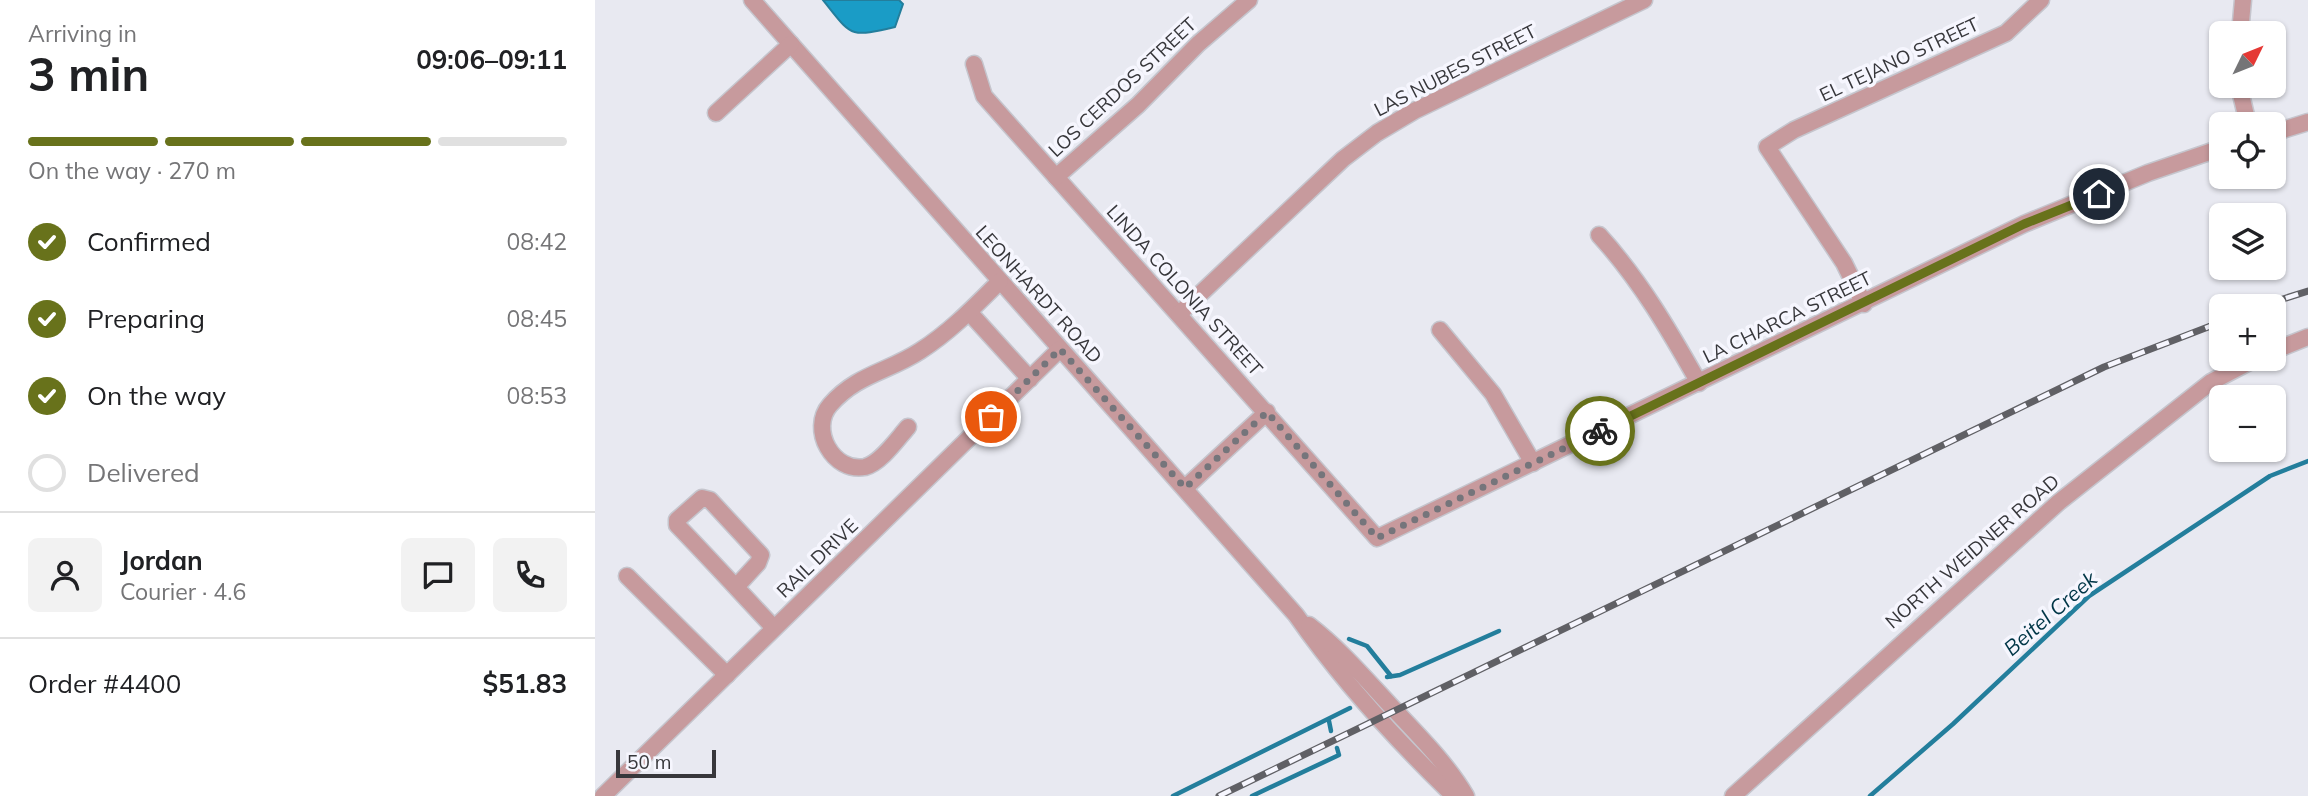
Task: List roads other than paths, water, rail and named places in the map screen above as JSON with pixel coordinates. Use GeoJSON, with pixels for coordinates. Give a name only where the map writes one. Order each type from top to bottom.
{"type":"FeatureCollection","features":[{"type":"Feature","properties":{"kind":"street","name":"LEONHARDT ROAD"},"geometry":{"type":"LineString","coordinates":[[752,0],[1185,488],[1296,615],[1327,657],[1454,796]]}},
{"type":"Feature","properties":{"kind":"street","name":"LOS CERDOS STREET"},"geometry":{"type":"LineString","coordinates":[[1056,177],[1138,105],[1198,44],[1249,0]]}},
{"type":"Feature","properties":{"kind":"street","name":"LAS NUBES STREET"},"geometry":{"type":"LineString","coordinates":[[1179,314],[1343,159],[1377,133],[1414,111],[1644,0]]}},
{"type":"Feature","properties":{"kind":"street","name":"EL TEJANO STREET"},"geometry":{"type":"LineString","coordinates":[[1864,304],[1844,263],[1767,147],[1794,130],[2006,33],[2041,0]]}},
{"type":"Feature","properties":{"kind":"street"},"geometry":{"type":"LineString","coordinates":[[2241,21],[2243,0]]}},
{"type":"Feature","properties":{"kind":"street"},"geometry":{"type":"LineString","coordinates":[[716,113],[791,44]]}},
{"type":"Feature","properties":{"kind":"street","name":"LINDA COLONIA STREET"},"geometry":{"type":"LineString","coordinates":[[974,64],[984,96],[1377,538]]}},
{"type":"Feature","properties":{"kind":"street"},"geometry":{"type":"LineString","coordinates":[[2286,129],[2308,122]]}},
{"type":"Feature","properties":{"kind":"street","name":"LA CHARCA STREET"},"geometry":{"type":"LineString","coordinates":[[1377,538],[1864,304],[2024,224],[2148,173],[2209,152]]}},
{"type":"Feature","properties":{"kind":"street"},"geometry":{"type":"LineString","coordinates":[[1598,235],[1625,263],[1658,310],[1699,383]]}},
{"type":"Feature","properties":{"kind":"street"},"geometry":{"type":"LineString","coordinates":[[908,427],[872,464],[857,467],[841,461],[829,450],[822,437],[821,423],[828,407],[853,385],[870,373],[900,363],[922,350],[969,312],[1000,281]]}},
{"type":"Feature","properties":{"kind":"street"},"geometry":{"type":"LineString","coordinates":[[969,312],[1030,379]]}},
{"type":"Feature","properties":{"kind":"street"},"geometry":{"type":"LineString","coordinates":[[1440,330],[1493,394],[1533,463]]}},
{"type":"Feature","properties":{"kind":"street"},"geometry":{"type":"LineString","coordinates":[[2286,346],[2308,337]]}},
{"type":"Feature","properties":{"kind":"street","name":"RAIL DRIVE"},"geometry":{"type":"LineString","coordinates":[[603,796],[1060,349]]}},
{"type":"Feature","properties":{"kind":"street","name":"NORTH WEIDNER ROAD"},"geometry":{"type":"LineString","coordinates":[[1733,796],[1862,676],[2059,502],[2196,393],[2234,371]]}},
{"type":"Feature","properties":{"kind":"street"},"geometry":{"type":"LineString","coordinates":[[1185,488],[1267,412]]}},
{"type":"Feature","properties":{"kind":"street"},"geometry":{"type":"LineString","coordinates":[[736,587],[758,563],[761,555],[710,500],[702,498],[677,520],[677,525],[775,628]]}},
{"type":"Feature","properties":{"kind":"street"},"geometry":{"type":"LineString","coordinates":[[627,576],[727,675]]}},
{"type":"Feature","properties":{"kind":"street","name":"LEONHARDT ROAD"},"geometry":{"type":"LineString","coordinates":[[1296,615],[1328,639],[1454,775],[1466,796]]}},
{"type":"Feature","properties":{"kind":"water"},"geometry":{"type":"Polygon","coordinates":[[[823,0],[899,0],[903,4],[895,27],[859,33],[846,27],[823,0]]]}},
{"type":"Feature","properties":{"kind":"waterway","name":"Beitel Creek"},"geometry":{"type":"LineString","coordinates":[[1870,796],[1953,724],[2089,596],[2270,476],[2308,461]]}},
{"type":"Feature","properties":{"kind":"waterway"},"geometry":{"type":"LineString","coordinates":[[1387,677],[1400,675],[1499,631]]}},
{"type":"Feature","properties":{"kind":"waterway"},"geometry":{"type":"LineString","coordinates":[[1349,639],[1367,646],[1391,676]]}},
{"type":"Feature","properties":{"kind":"waterway"},"geometry":{"type":"LineString","coordinates":[[1173,796],[1350,708]]}},
{"type":"Feature","properties":{"kind":"waterway"},"geometry":{"type":"LineString","coordinates":[[1329,721],[1331,731]]}},
{"type":"Feature","properties":{"kind":"waterway"},"geometry":{"type":"LineString","coordinates":[[1252,796],[1339,755],[1337,748]]}},
{"type":"Feature","properties":{"kind":"railway"},"geometry":{"type":"LineString","coordinates":[[2286,298],[2308,291]]}},
{"type":"Feature","properties":{"kind":"railway"},"geometry":{"type":"LineString","coordinates":[[1219,796],[2104,367],[2209,327]]}}]}
